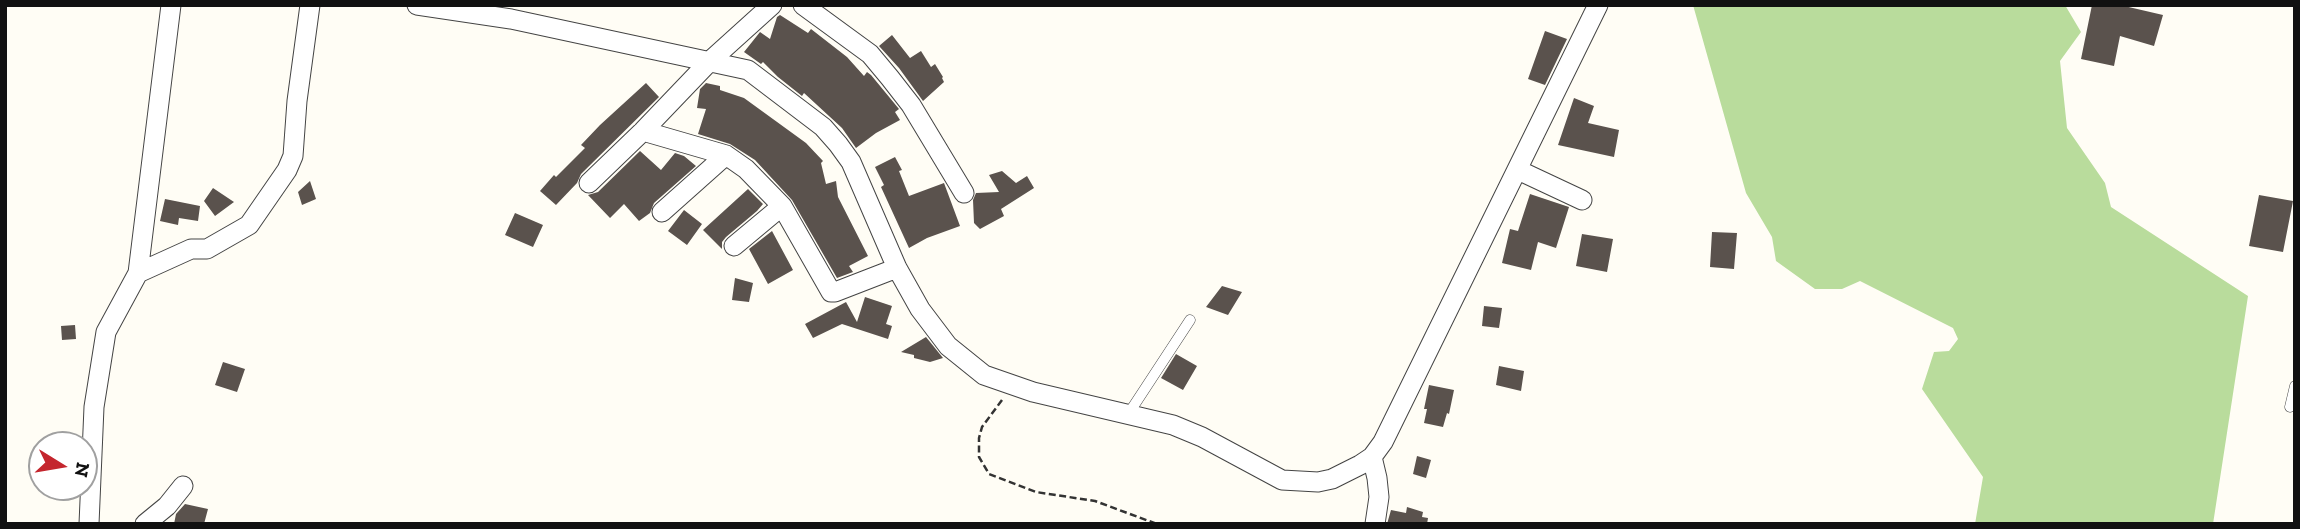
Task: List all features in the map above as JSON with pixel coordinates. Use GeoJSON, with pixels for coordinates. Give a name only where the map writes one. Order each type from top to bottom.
{"type":"FeatureCollection","features":[{"type":"Feature","properties":{"kind":"street"},"geometry":{"type":"LineString","coordinates":[[89,524],[94,407],[106,332],[138,273],[171,5]]}},
{"type":"Feature","properties":{"kind":"street"},"geometry":{"type":"LineString","coordinates":[[138,273],[191,250],[207,249],[249,225],[287,170],[293,156],[297,101],[310,5]]}},
{"type":"Feature","properties":{"kind":"street"},"geometry":{"type":"LineString","coordinates":[[417,5],[510,19],[748,70],[831,134],[851,162],[897,268],[920,309],[948,346],[984,375],[1012,386],[1173,425],[1202,437],[1282,480],[1318,482],[1332,479],[1372,457],[1383,442],[1598,5]]}},
{"type":"Feature","properties":{"kind":"street"},"geometry":{"type":"LineString","coordinates":[[589,183],[710,61],[772,5]]}},
{"type":"Feature","properties":{"kind":"street"},"geometry":{"type":"LineString","coordinates":[[803,5],[870,54],[911,105],[964,193]]}},
{"type":"Feature","properties":{"kind":"street"},"geometry":{"type":"LineString","coordinates":[[643,131],[726,155],[746,169],[782,206],[831,292],[897,268]]}},
{"type":"Feature","properties":{"kind":"street"},"geometry":{"type":"LineString","coordinates":[[662,212],[726,155]]}},
{"type":"Feature","properties":{"kind":"street"},"geometry":{"type":"LineString","coordinates":[[1518,170],[1582,200]]}},
{"type":"Feature","properties":{"kind":"street"},"geometry":{"type":"LineString","coordinates":[[734,246],[782,206]]}},
{"type":"Feature","properties":{"kind":"street"},"geometry":{"type":"LineString","coordinates":[[1372,457],[1379,497],[1375,524]]}},
{"type":"Feature","properties":{"kind":"street"},"geometry":{"type":"LineString","coordinates":[[145,524],[167,506],[183,486]]}},
{"type":"Feature","properties":{"kind":"lane"},"geometry":{"type":"LineString","coordinates":[[1129,413],[1190,320]]}},
{"type":"Feature","properties":{"kind":"lane"},"geometry":{"type":"LineString","coordinates":[[2290,407],[2295,386]]}},
{"type":"Feature","properties":{"kind":"path"},"geometry":{"type":"LineString","coordinates":[[1012,386],[982,427],[979,438],[979,457],[989,474],[1036,492],[1095,501],[1157,524]]}},
{"type":"Feature","properties":{"kind":"green space"},"geometry":{"type":"Polygon","coordinates":[[[1693,5],[2065,5],[2081,32],[2060,61],[2067,128],[2105,183],[2111,207],[2248,296],[2213,524],[1975,524],[1983,477],[1922,389],[1934,352],[1949,351],[1958,339],[1953,328],[1860,281],[1842,289],[1815,289],[1776,261],[1772,237],[1746,193],[1693,5]]]}},
{"type":"Feature","properties":{"kind":"building"},"geometry":{"type":"Polygon","coordinates":[[[2092,5],[2120,5],[2163,15],[2154,46],[2120,36],[2114,66],[2081,59],[2092,5]]]}},
{"type":"Feature","properties":{"kind":"building"},"geometry":{"type":"Polygon","coordinates":[[[780,15],[808,33],[811,29],[847,57],[864,76],[867,72],[871,75],[899,109],[895,112],[900,120],[856,148],[842,128],[804,93],[802,96],[763,62],[761,64],[744,52],[760,32],[770,39],[780,15]]]}},
{"type":"Feature","properties":{"kind":"building"},"geometry":{"type":"Polygon","coordinates":[[[1545,31],[1567,39],[1545,85],[1528,79],[1545,31]]]}},
{"type":"Feature","properties":{"kind":"building"},"geometry":{"type":"Polygon","coordinates":[[[892,35],[910,58],[921,51],[931,67],[935,64],[943,77],[944,82],[923,101],[879,46],[892,35]]]}},
{"type":"Feature","properties":{"kind":"building"},"geometry":{"type":"Polygon","coordinates":[[[646,83],[659,97],[581,174],[577,183],[556,205],[540,191],[585,148],[581,145],[600,125],[646,83]]]}},
{"type":"Feature","properties":{"kind":"building"},"geometry":{"type":"Polygon","coordinates":[[[706,83],[720,86],[720,90],[744,98],[806,143],[823,161],[821,163],[826,184],[836,181],[838,197],[868,256],[849,266],[853,272],[837,278],[792,200],[755,160],[730,144],[698,134],[706,109],[697,108],[700,89],[706,83]]]}},
{"type":"Feature","properties":{"kind":"building"},"geometry":{"type":"Polygon","coordinates":[[[1574,98],[1594,106],[1588,123],[1619,130],[1614,157],[1558,145],[1574,98]]]}},
{"type":"Feature","properties":{"kind":"building"},"geometry":{"type":"Polygon","coordinates":[[[640,151],[661,170],[675,153],[684,156],[696,166],[654,203],[650,213],[639,221],[624,204],[610,218],[588,195],[598,192],[640,151]]]}},
{"type":"Feature","properties":{"kind":"building"},"geometry":{"type":"Polygon","coordinates":[[[895,157],[902,170],[899,171],[909,196],[944,183],[960,226],[909,248],[881,187],[884,185],[875,167],[895,157]]]}},
{"type":"Feature","properties":{"kind":"building"},"geometry":{"type":"Polygon","coordinates":[[[1002,171],[1016,183],[1027,176],[1034,188],[1001,209],[1004,216],[980,229],[974,223],[973,200],[976,193],[999,192],[989,175],[1002,171]]]}},
{"type":"Feature","properties":{"kind":"building"},"geometry":{"type":"Polygon","coordinates":[[[310,181],[316,199],[302,205],[298,192],[310,181]]]}},
{"type":"Feature","properties":{"kind":"building"},"geometry":{"type":"Polygon","coordinates":[[[213,188],[234,202],[215,216],[204,201],[213,188]]]}},
{"type":"Feature","properties":{"kind":"building"},"geometry":{"type":"Polygon","coordinates":[[[748,189],[763,204],[726,237],[722,242],[722,249],[703,230],[748,189]]]}},
{"type":"Feature","properties":{"kind":"building"},"geometry":{"type":"Polygon","coordinates":[[[1530,194],[1569,207],[1556,248],[1538,242],[1531,270],[1502,263],[1510,229],[1518,231],[1530,194]]]}},
{"type":"Feature","properties":{"kind":"building"},"geometry":{"type":"Polygon","coordinates":[[[2259,195],[2293,201],[2283,252],[2249,246],[2259,195]]]}},
{"type":"Feature","properties":{"kind":"building"},"geometry":{"type":"Polygon","coordinates":[[[165,199],[200,206],[198,221],[179,218],[178,225],[160,221],[165,199]]]}},
{"type":"Feature","properties":{"kind":"building"},"geometry":{"type":"Polygon","coordinates":[[[684,210],[702,224],[687,245],[668,231],[684,210]]]}},
{"type":"Feature","properties":{"kind":"building"},"geometry":{"type":"Polygon","coordinates":[[[515,213],[543,225],[533,247],[505,235],[515,213]]]}},
{"type":"Feature","properties":{"kind":"building"},"geometry":{"type":"Polygon","coordinates":[[[772,231],[793,270],[768,284],[749,249],[772,231]]]}},
{"type":"Feature","properties":{"kind":"building"},"geometry":{"type":"Polygon","coordinates":[[[1712,232],[1737,233],[1734,269],[1710,267],[1712,232]]]}},
{"type":"Feature","properties":{"kind":"building"},"geometry":{"type":"Polygon","coordinates":[[[1582,234],[1613,239],[1607,272],[1576,266],[1582,234]]]}},
{"type":"Feature","properties":{"kind":"building"},"geometry":{"type":"Polygon","coordinates":[[[735,278],[753,283],[749,302],[732,300],[735,278]]]}},
{"type":"Feature","properties":{"kind":"building"},"geometry":{"type":"Polygon","coordinates":[[[1222,286],[1242,292],[1228,315],[1206,307],[1222,286]]]}},
{"type":"Feature","properties":{"kind":"building"},"geometry":{"type":"Polygon","coordinates":[[[865,297],[892,306],[886,324],[892,326],[888,339],[842,324],[813,338],[805,324],[846,302],[857,322],[865,297]]]}},
{"type":"Feature","properties":{"kind":"building"},"geometry":{"type":"Polygon","coordinates":[[[1484,306],[1502,308],[1499,328],[1482,326],[1484,306]]]}},
{"type":"Feature","properties":{"kind":"building"},"geometry":{"type":"Polygon","coordinates":[[[75,325],[76,339],[62,340],[61,326],[75,325]]]}},
{"type":"Feature","properties":{"kind":"building"},"geometry":{"type":"Polygon","coordinates":[[[926,337],[943,358],[930,362],[901,352],[926,337]]]}},
{"type":"Feature","properties":{"kind":"building"},"geometry":{"type":"Polygon","coordinates":[[[1176,354],[1197,366],[1183,390],[1161,378],[1176,354]]]}},
{"type":"Feature","properties":{"kind":"building"},"geometry":{"type":"Polygon","coordinates":[[[223,362],[245,369],[237,392],[215,385],[223,362]]]}},
{"type":"Feature","properties":{"kind":"building"},"geometry":{"type":"Polygon","coordinates":[[[1499,366],[1524,371],[1521,391],[1496,385],[1499,366]]]}},
{"type":"Feature","properties":{"kind":"building"},"geometry":{"type":"Polygon","coordinates":[[[1429,385],[1454,390],[1443,427],[1424,423],[1429,385]]]}},
{"type":"Feature","properties":{"kind":"building"},"geometry":{"type":"Polygon","coordinates":[[[1417,456],[1431,460],[1426,478],[1413,474],[1417,456]]]}},
{"type":"Feature","properties":{"kind":"building"},"geometry":{"type":"Polygon","coordinates":[[[185,504],[208,509],[204,524],[174,524],[176,514],[185,504]]]}},
{"type":"Feature","properties":{"kind":"building"},"geometry":{"type":"Polygon","coordinates":[[[1407,507],[1423,512],[1422,517],[1428,518],[1427,524],[1387,524],[1391,510],[1406,513],[1407,507]]]}}]}
